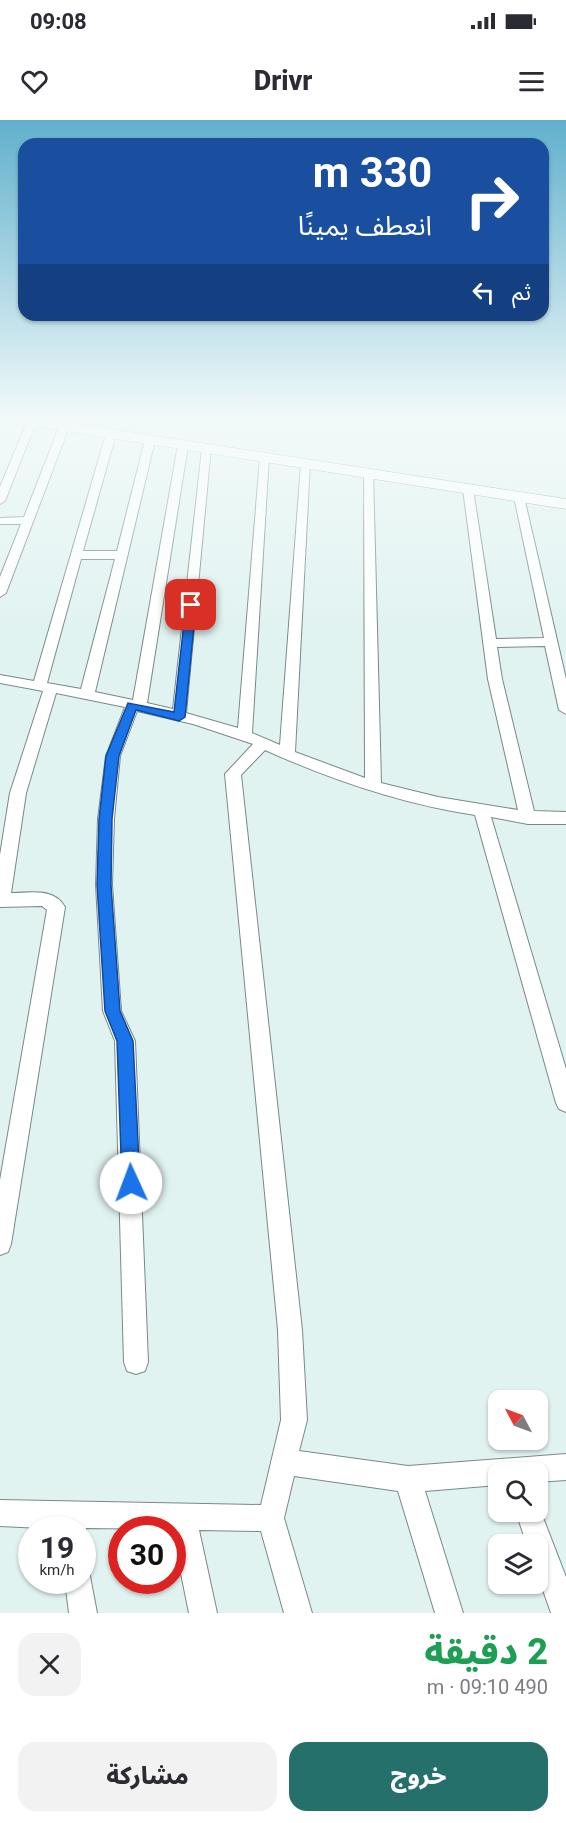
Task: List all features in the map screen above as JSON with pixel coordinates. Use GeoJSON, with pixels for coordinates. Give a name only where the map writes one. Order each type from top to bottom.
{"type":"FeatureCollection","features":[{"type":"Feature","properties":{"kind":"highway"},"geometry":{"type":"LineString","coordinates":[[456,487],[566,504]]}},
{"type":"Feature","properties":{"kind":"highway"},"geometry":{"type":"LineString","coordinates":[[494,487],[566,496]]}},
{"type":"Feature","properties":{"kind":"street"},"geometry":{"type":"LineString","coordinates":[[0,501],[6,487]]}},
{"type":"Feature","properties":{"kind":"street"},"geometry":{"type":"LineString","coordinates":[[0,593],[40,487]]}},
{"type":"Feature","properties":{"kind":"street"},"geometry":{"type":"LineString","coordinates":[[0,1244],[56,907],[45,899],[0,900],[18,793],[76,555],[96,487]]}},
{"type":"Feature","properties":{"kind":"street"},"geometry":{"type":"LineString","coordinates":[[87,695],[139,487]]}},
{"type":"Feature","properties":{"kind":"street"},"geometry":{"type":"LineString","coordinates":[[136,1362],[125,1041],[112,1011],[104,885],[106,819],[112,756],[136,706],[175,487]]}},
{"type":"Feature","properties":{"kind":"street"},"geometry":{"type":"LineString","coordinates":[[179,717],[203,487]]}},
{"type":"Feature","properties":{"kind":"street"},"geometry":{"type":"LineString","coordinates":[[264,487],[253,740],[244,759],[233,774],[290,1330],[294,1420],[271,1518],[298,1613]]}},
{"type":"Feature","properties":{"kind":"street"},"geometry":{"type":"LineString","coordinates":[[287,754],[305,487]]}},
{"type":"Feature","properties":{"kind":"street"},"geometry":{"type":"LineString","coordinates":[[366,487],[373,786]]}},
{"type":"Feature","properties":{"kind":"street"},"geometry":{"type":"LineString","coordinates":[[468,489],[495,679],[528,818]]}},
{"type":"Feature","properties":{"kind":"street"},"geometry":{"type":"LineString","coordinates":[[519,497],[549,642],[566,710]]}},
{"type":"Feature","properties":{"kind":"street"},"geometry":{"type":"LineString","coordinates":[[0,521],[27,520]]}},
{"type":"Feature","properties":{"kind":"street"},"geometry":{"type":"LineString","coordinates":[[76,555],[122,555]]}},
{"type":"Feature","properties":{"kind":"street"},"geometry":{"type":"LineString","coordinates":[[490,643],[549,642]]}},
{"type":"Feature","properties":{"kind":"street"},"geometry":{"type":"LineString","coordinates":[[0,679],[87,695],[227,729],[287,754],[392,792],[528,818],[566,818]]}},
{"type":"Feature","properties":{"kind":"street"},"geometry":{"type":"LineString","coordinates":[[481,809],[566,1103]]}},
{"type":"Feature","properties":{"kind":"street"},"geometry":{"type":"LineString","coordinates":[[285,1462],[408,1479],[488,1474]]}},
{"type":"Feature","properties":{"kind":"street"},"geometry":{"type":"LineString","coordinates":[[548,1469],[566,1467]]}},
{"type":"Feature","properties":{"kind":"street"},"geometry":{"type":"LineString","coordinates":[[408,1479],[449,1613]]}},
{"type":"Feature","properties":{"kind":"street"},"geometry":{"type":"LineString","coordinates":[[0,1513],[24,1516]]}},
{"type":"Feature","properties":{"kind":"street"},"geometry":{"type":"LineString","coordinates":[[186,1516],[271,1518]]}},
{"type":"Feature","properties":{"kind":"street"},"geometry":{"type":"LineString","coordinates":[[533,1522],[565,1613]]}},
{"type":"Feature","properties":{"kind":"street"},"geometry":{"type":"LineString","coordinates":[[186,1531],[203,1613]]}},
{"type":"Feature","properties":{"kind":"street"},"geometry":{"type":"LineString","coordinates":[[81,1594],[83,1613]]}},
{"type":"Feature","properties":{"kind":"route"},"geometry":{"type":"LineString","coordinates":[[131,1183],[125,1041],[112,1011],[104,885],[106,819],[112,756],[132,706],[179,717],[191,605]]}}]}
